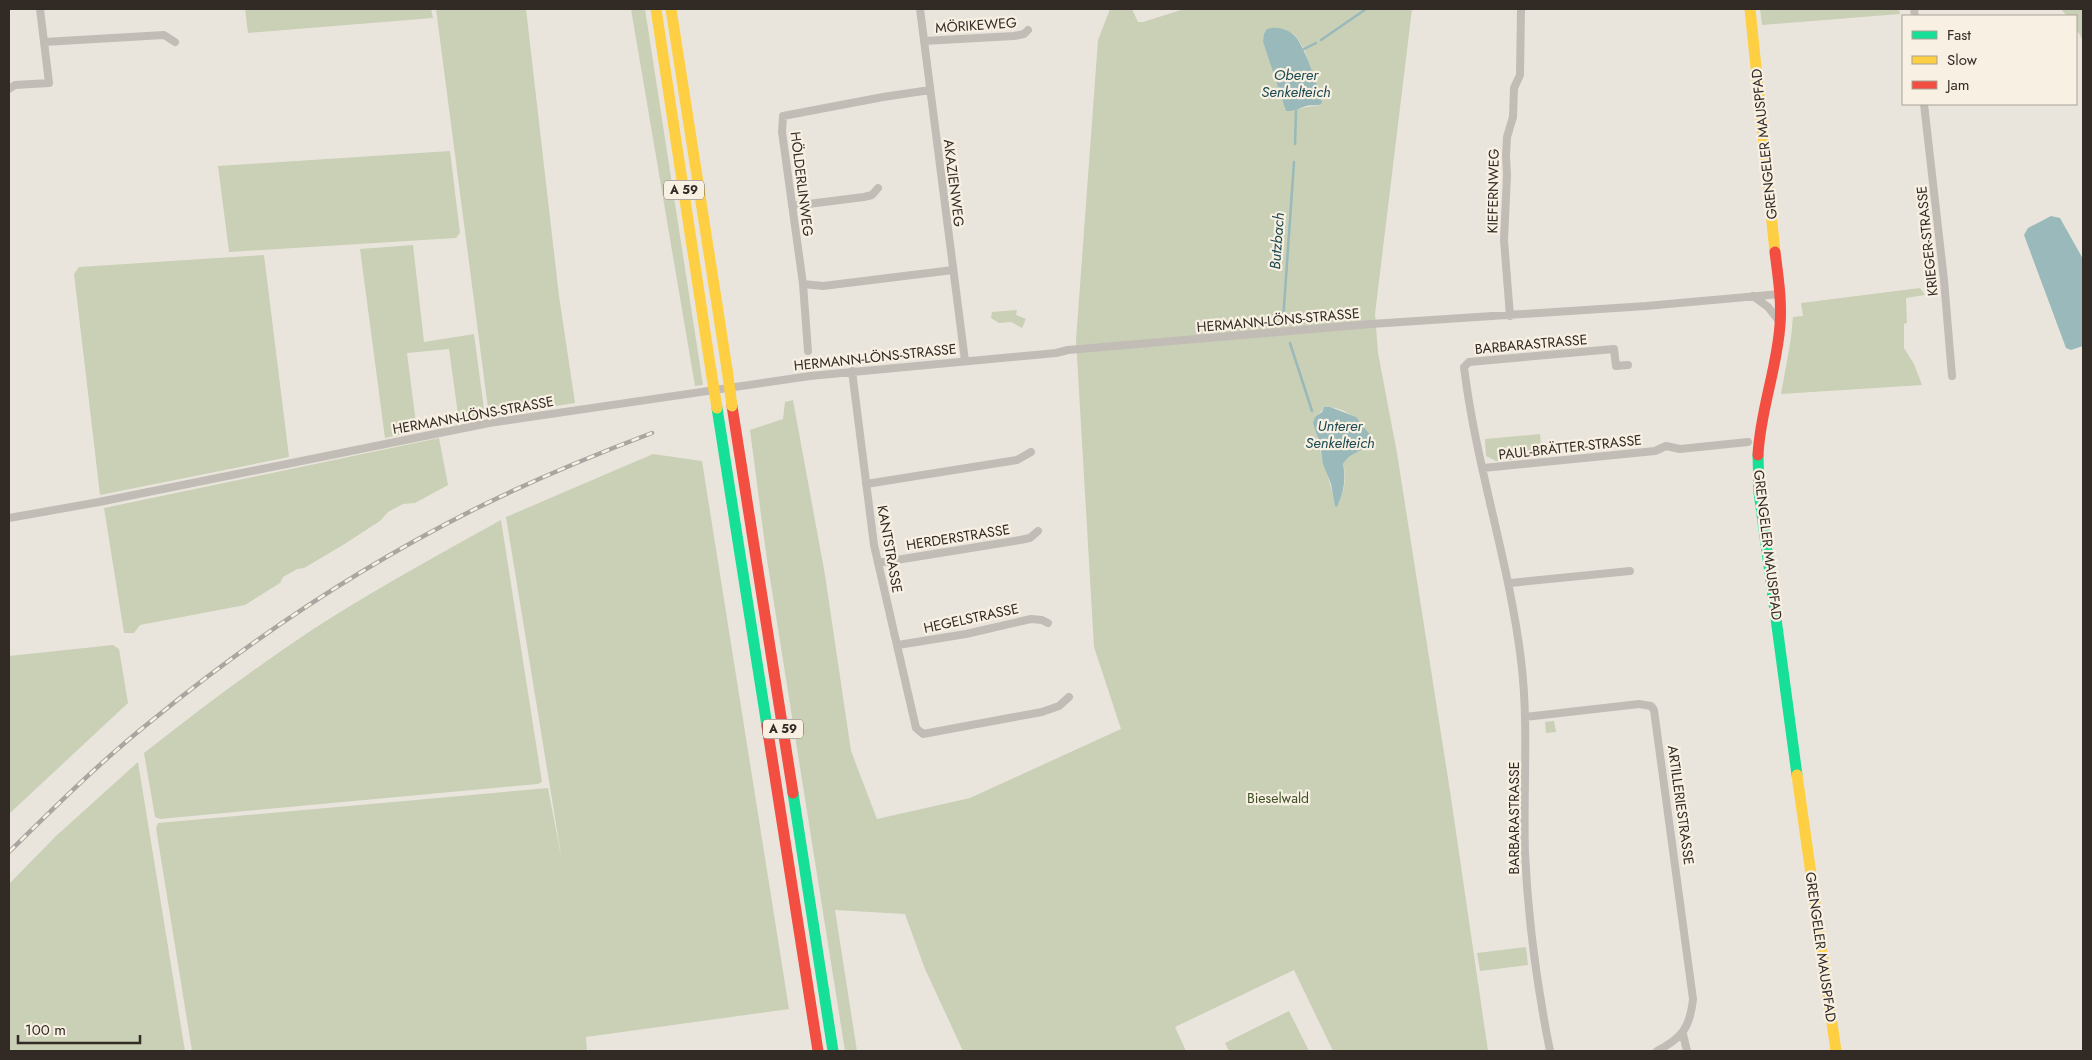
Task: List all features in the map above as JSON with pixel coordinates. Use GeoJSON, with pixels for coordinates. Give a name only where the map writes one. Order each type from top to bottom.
{"type":"FeatureCollection","features":[{"type":"Feature","properties":{"kind":"main road","name":"A 59"},"geometry":{"type":"LineString","coordinates":[[656,9],[818,1051]]}},
{"type":"Feature","properties":{"kind":"main road","name":"A 59"},"geometry":{"type":"LineString","coordinates":[[671,9],[833,1051]]}},
{"type":"Feature","properties":{"kind":"main road","name":"GRENGELER MAUSPFAD"},"geometry":{"type":"LineString","coordinates":[[1750,9],[1780,294],[1781,324],[1778,352],[1759,443],[1758,477],[1813,896],[1836,1051]]}},
{"type":"Feature","properties":{"kind":"street"},"geometry":{"type":"LineString","coordinates":[[9,89],[15,85],[49,83],[40,9]]}},
{"type":"Feature","properties":{"kind":"street","name":"AKAZIENWEG"},"geometry":{"type":"LineString","coordinates":[[920,9],[964,360]]}},
{"type":"Feature","properties":{"kind":"street","name":"KIEFERNWEG"},"geometry":{"type":"LineString","coordinates":[[1510,316],[1504,240],[1506,156],[1507,136],[1513,117],[1514,88],[1520,74],[1521,9]]}},
{"type":"Feature","properties":{"kind":"street","name":"MÖRIKEWEG"},"geometry":{"type":"LineString","coordinates":[[924,41],[1014,36],[1024,34],[1028,30]]}},
{"type":"Feature","properties":{"kind":"street"},"geometry":{"type":"LineString","coordinates":[[44,42],[164,35],[175,42]]}},
{"type":"Feature","properties":{"kind":"street","name":"HÖLDERLINWEG"},"geometry":{"type":"LineString","coordinates":[[808,351],[802,284],[782,132],[784,116],[883,96],[930,90]]}},
{"type":"Feature","properties":{"kind":"street","name":"KRIEGER-STRASSE"},"geometry":{"type":"LineString","coordinates":[[1924,105],[1944,280],[1952,376]]}},
{"type":"Feature","properties":{"kind":"street"},"geometry":{"type":"LineString","coordinates":[[792,206],[864,197],[872,195],[878,188]]}},
{"type":"Feature","properties":{"kind":"street"},"geometry":{"type":"LineString","coordinates":[[802,284],[823,286],[952,270]]}},
{"type":"Feature","properties":{"kind":"street","name":"HERMANN-LÖNS-STRASSE"},"geometry":{"type":"LineString","coordinates":[[9,518],[99,502],[475,425],[852,371],[1371,324],[1510,316],[1780,294]]}},
{"type":"Feature","properties":{"kind":"street"},"geometry":{"type":"LineString","coordinates":[[1753,296],[1768,307],[1781,324]]}},
{"type":"Feature","properties":{"kind":"street","name":"BARBARASTRASSE"},"geometry":{"type":"LineString","coordinates":[[1550,1051],[1538,981],[1528,900],[1525,851],[1525,717],[1522,660],[1510,583],[1469,409],[1464,367],[1469,362],[1614,349],[1616,366],[1628,365]]}},
{"type":"Feature","properties":{"kind":"street","name":"KANTSTRASSE"},"geometry":{"type":"LineString","coordinates":[[852,371],[878,563],[916,728],[923,734],[931,734],[1005,720],[1060,706],[1069,697]]}},
{"type":"Feature","properties":{"kind":"street","name":"PAUL-BRÄTTER-STRASSE"},"geometry":{"type":"LineString","coordinates":[[1482,468],[1655,451],[1666,446],[1680,449],[1748,442]]}},
{"type":"Feature","properties":{"kind":"street"},"geometry":{"type":"LineString","coordinates":[[866,484],[1017,460],[1031,452]]}},
{"type":"Feature","properties":{"kind":"street","name":"HERDERSTRASSE"},"geometry":{"type":"LineString","coordinates":[[878,563],[1020,540],[1030,538],[1038,531]]}},
{"type":"Feature","properties":{"kind":"street"},"geometry":{"type":"LineString","coordinates":[[1510,583],[1630,571]]}},
{"type":"Feature","properties":{"kind":"street","name":"HEGELSTRASSE"},"geometry":{"type":"LineString","coordinates":[[898,645],[966,634],[1031,619],[1042,620],[1048,623]]}},
{"type":"Feature","properties":{"kind":"street","name":"ARTILLERIESTRASSE"},"geometry":{"type":"LineString","coordinates":[[1525,717],[1639,704],[1652,706],[1654,710],[1693,999],[1691,1015],[1683,1034]]}},
{"type":"Feature","properties":{"kind":"street"},"geometry":{"type":"LineString","coordinates":[[1657,1051],[1671,1044],[1683,1034],[1687,1051]]}},
{"type":"Feature","properties":{"kind":"green space"},"geometry":{"type":"Polygon","coordinates":[[[245,9],[431,9],[433,18],[248,33],[245,9]]]}},
{"type":"Feature","properties":{"kind":"green space"},"geometry":{"type":"Polygon","coordinates":[[[436,9],[526,9],[559,296],[575,403],[489,416],[436,9]]]}},
{"type":"Feature","properties":{"kind":"green space"},"geometry":{"type":"Polygon","coordinates":[[[631,9],[645,9],[703,385],[695,386],[631,9]]]}},
{"type":"Feature","properties":{"kind":"green space","name":"Bieselwald"},"geometry":{"type":"Polygon","coordinates":[[[1110,9],[1132,9],[1138,22],[1143,22],[1184,9],[1412,9],[1375,314],[1378,353],[1397,453],[1450,791],[1488,1051],[1333,1051],[1294,970],[1175,1027],[1186,1051],[963,1051],[925,969],[905,914],[835,910],[857,1051],[845,1051],[766,553],[750,430],[783,419],[785,402],[793,400],[825,575],[851,751],[877,819],[970,798],[1121,729],[1094,647],[1076,340],[1098,40],[1110,9]],[[1283,29],[1263,42],[1286,110],[1318,106],[1320,94],[1304,49],[1295,35],[1283,29]],[[1324,407],[1317,417],[1315,424],[1316,433],[1337,507],[1344,485],[1343,464],[1351,456],[1367,447],[1371,436],[1357,420],[1345,412],[1332,407],[1324,407]]]}},
{"type":"Feature","properties":{"kind":"green space"},"geometry":{"type":"Polygon","coordinates":[[[1760,9],[1899,9],[1900,14],[1762,25],[1760,9]]]}},
{"type":"Feature","properties":{"kind":"green space"},"geometry":{"type":"Polygon","coordinates":[[[2061,9],[2083,9],[2083,40],[2077,31],[2077,15],[2066,15],[2061,9]]]}},
{"type":"Feature","properties":{"kind":"green space"},"geometry":{"type":"Polygon","coordinates":[[[450,151],[460,233],[456,238],[229,252],[218,166],[450,151]]]}},
{"type":"Feature","properties":{"kind":"green space"},"geometry":{"type":"Polygon","coordinates":[[[413,245],[424,342],[474,334],[485,417],[459,422],[449,349],[407,353],[417,431],[385,438],[360,249],[413,245]]]}},
{"type":"Feature","properties":{"kind":"green space"},"geometry":{"type":"Polygon","coordinates":[[[264,255],[289,457],[100,495],[74,274],[79,267],[264,255]]]}},
{"type":"Feature","properties":{"kind":"green space"},"geometry":{"type":"Polygon","coordinates":[[[1920,288],[1925,295],[1906,298],[1907,323],[1904,324],[1904,348],[1914,364],[1922,385],[1781,394],[1793,317],[1803,316],[1801,303],[1920,288]]]}},
{"type":"Feature","properties":{"kind":"green space"},"geometry":{"type":"Polygon","coordinates":[[[1017,310],[1016,315],[1026,319],[1022,328],[1011,322],[999,323],[991,318],[992,312],[1017,310]]]}},
{"type":"Feature","properties":{"kind":"green space"},"geometry":{"type":"Polygon","coordinates":[[[1540,434],[1542,457],[1496,461],[1486,456],[1485,439],[1540,434]]]}},
{"type":"Feature","properties":{"kind":"green space"},"geometry":{"type":"Polygon","coordinates":[[[439,438],[448,485],[415,503],[403,504],[388,512],[380,521],[304,568],[297,569],[283,577],[280,583],[245,605],[140,625],[134,633],[124,633],[104,508],[439,438]]]}},
{"type":"Feature","properties":{"kind":"green space"},"geometry":{"type":"Polygon","coordinates":[[[653,454],[702,461],[789,1009],[586,1037],[587,1051],[192,1051],[156,828],[158,823],[548,788],[562,861],[506,517],[653,454]]]}},
{"type":"Feature","properties":{"kind":"green space"},"geometry":{"type":"Polygon","coordinates":[[[501,520],[542,782],[538,784],[160,819],[155,817],[144,753],[235,684],[329,619],[501,520]]]}},
{"type":"Feature","properties":{"kind":"green space"},"geometry":{"type":"Polygon","coordinates":[[[113,645],[119,649],[128,703],[9,814],[9,656],[113,645]]]}},
{"type":"Feature","properties":{"kind":"green space"},"geometry":{"type":"Polygon","coordinates":[[[1554,721],[1556,732],[1546,733],[1545,722],[1554,721]]]}},
{"type":"Feature","properties":{"kind":"green space"},"geometry":{"type":"Polygon","coordinates":[[[138,762],[185,1051],[9,1051],[9,884],[56,836],[138,762]]]}},
{"type":"Feature","properties":{"kind":"green space"},"geometry":{"type":"Polygon","coordinates":[[[1526,947],[1528,965],[1480,971],[1477,953],[1526,947]]]}},
{"type":"Feature","properties":{"kind":"green space"},"geometry":{"type":"Polygon","coordinates":[[[1289,1011],[1309,1051],[1229,1051],[1225,1043],[1289,1011]]]}},
{"type":"Feature","properties":{"kind":"water","name":"Oberer Senkelteich"},"geometry":{"type":"Polygon","coordinates":[[[1267,29],[1287,30],[1298,40],[1311,67],[1322,103],[1286,111],[1263,42],[1267,29]]]}},
{"type":"Feature","properties":{"kind":"water"},"geometry":{"type":"Polygon","coordinates":[[[2051,216],[2060,218],[2083,259],[2083,346],[2071,350],[2066,348],[2024,235],[2028,228],[2051,216]]]}},
{"type":"Feature","properties":{"kind":"water","name":"Unterer Senkelteich"},"geometry":{"type":"Polygon","coordinates":[[[1324,407],[1330,407],[1356,417],[1371,436],[1367,447],[1351,456],[1343,464],[1344,485],[1337,507],[1335,506],[1331,484],[1323,464],[1320,445],[1313,423],[1315,417],[1322,412],[1324,407]]]}},
{"type":"Feature","properties":{"kind":"waterway","name":"Butzbach"},"geometry":{"type":"LineString","coordinates":[[1321,40],[1366,9]]}},
{"type":"Feature","properties":{"kind":"waterway","name":"Butzbach"},"geometry":{"type":"LineString","coordinates":[[1304,49],[1316,43]]}},
{"type":"Feature","properties":{"kind":"waterway","name":"Butzbach"},"geometry":{"type":"LineString","coordinates":[[1295,144],[1296,111]]}},
{"type":"Feature","properties":{"kind":"waterway","name":"Butzbach"},"geometry":{"type":"LineString","coordinates":[[1283,321],[1294,162]]}},
{"type":"Feature","properties":{"kind":"waterway","name":"Butzbach"},"geometry":{"type":"LineString","coordinates":[[1290,343],[1312,411]]}},
{"type":"Feature","properties":{"kind":"railway"},"geometry":{"type":"LineString","coordinates":[[9,852],[80,783],[136,734],[192,688],[308,605],[389,555],[473,510],[561,469],[652,433]]}},
{"type":"Feature","properties":{"kind":"traffic: fast"},"geometry":{"type":"LineString","coordinates":[[717,408],[767,726]]}},
{"type":"Feature","properties":{"kind":"traffic: fast"},"geometry":{"type":"LineString","coordinates":[[1758,455],[1759,492],[1797,775]]}},
{"type":"Feature","properties":{"kind":"traffic: fast"},"geometry":{"type":"LineString","coordinates":[[793,793],[833,1051]]}},
{"type":"Feature","properties":{"kind":"traffic: slow"},"geometry":{"type":"LineString","coordinates":[[656,9],[711,371]]}},
{"type":"Feature","properties":{"kind":"traffic: slow"},"geometry":{"type":"LineString","coordinates":[[671,9],[727,369]]}},
{"type":"Feature","properties":{"kind":"traffic: slow"},"geometry":{"type":"LineString","coordinates":[[1750,9],[1775,252]]}},
{"type":"Feature","properties":{"kind":"traffic: slow"},"geometry":{"type":"LineString","coordinates":[[727,369],[732,406]]}},
{"type":"Feature","properties":{"kind":"traffic: slow"},"geometry":{"type":"LineString","coordinates":[[711,371],[717,408]]}},
{"type":"Feature","properties":{"kind":"traffic: slow"},"geometry":{"type":"LineString","coordinates":[[1797,775],[1836,1051]]}},
{"type":"Feature","properties":{"kind":"traffic: jam"},"geometry":{"type":"LineString","coordinates":[[1758,455],[1759,439],[1776,358],[1780,325],[1780,298],[1775,252]]}},
{"type":"Feature","properties":{"kind":"traffic: jam"},"geometry":{"type":"LineString","coordinates":[[732,406],[793,793]]}},
{"type":"Feature","properties":{"kind":"traffic: jam"},"geometry":{"type":"LineString","coordinates":[[767,726],[818,1051]]}}]}
